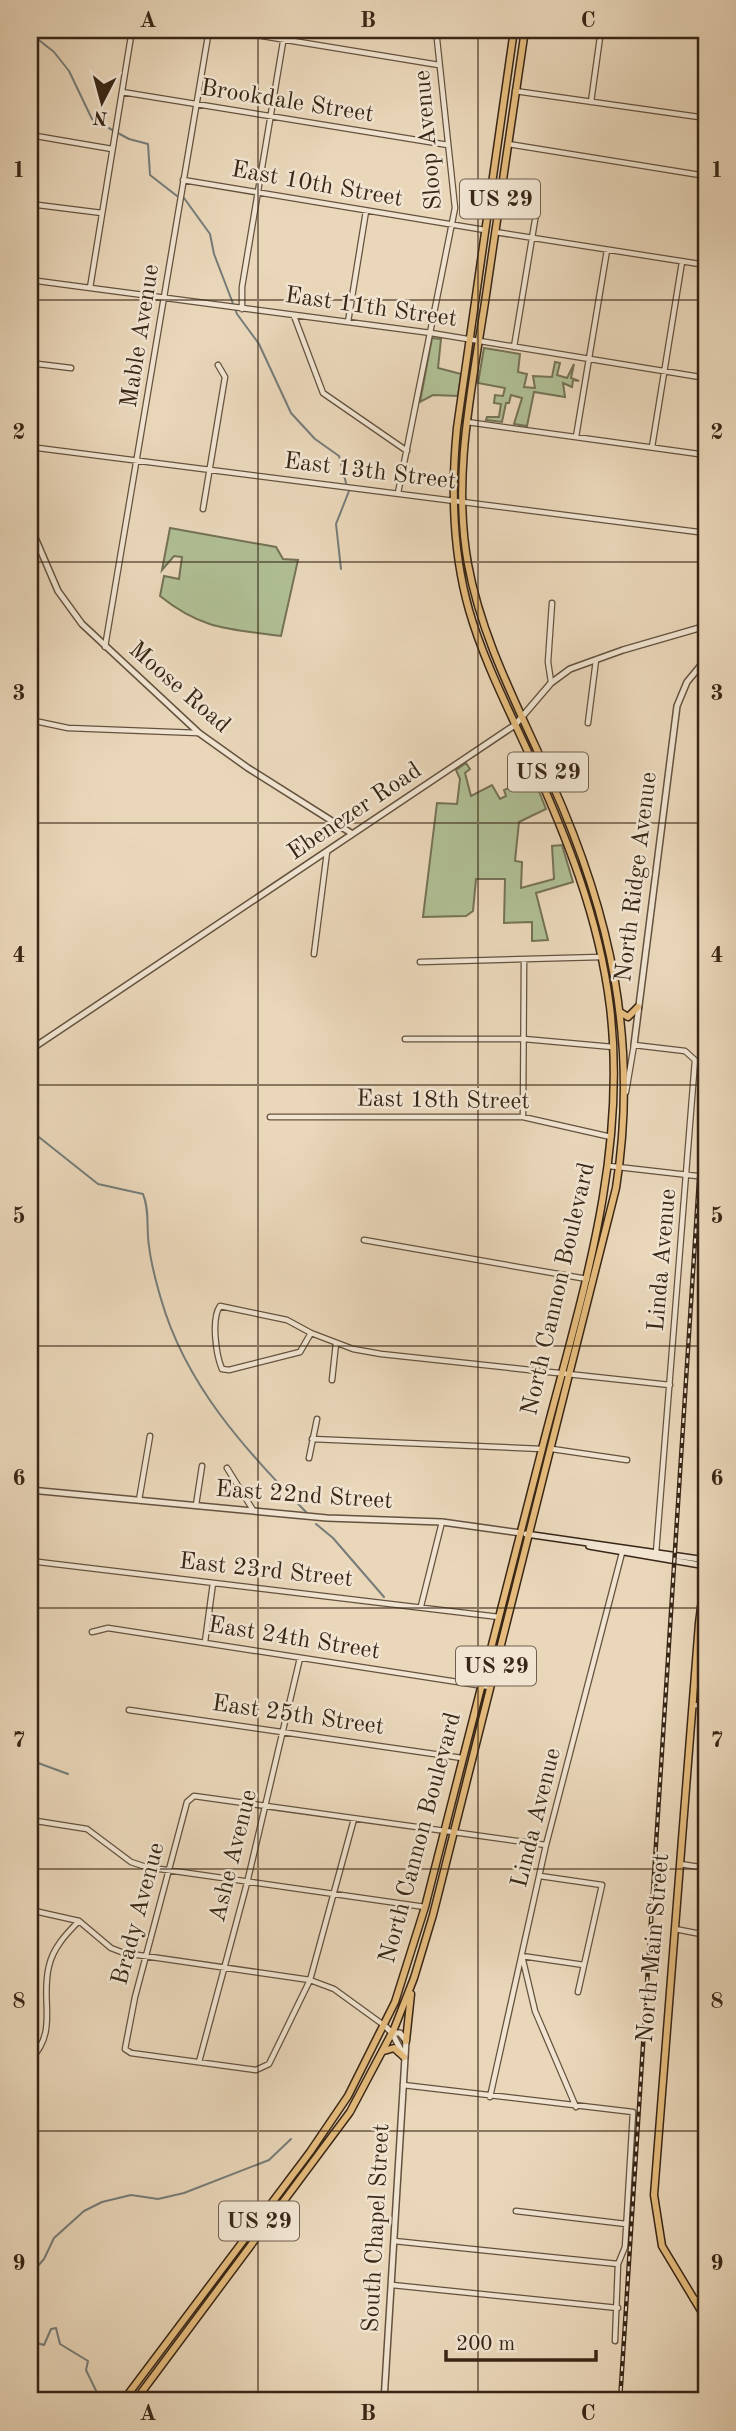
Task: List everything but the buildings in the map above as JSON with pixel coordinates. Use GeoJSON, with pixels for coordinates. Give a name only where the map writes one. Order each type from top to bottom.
{"type":"FeatureCollection","features":[{"type":"Feature","properties":{"kind":"main road","name":"North Cannon Boulevard"},"geometry":{"type":"LineString","coordinates":[[123,2401],[324,2132],[363,2069],[385,2026],[410,1961],[425,1907],[585,1279],[609,1166],[613,1047],[602,957],[572,853],[515,725],[469,610],[459,564],[452,500],[457,428],[514,30]]}},
{"type":"Feature","properties":{"kind":"main road","name":"North Cannon Boulevard"},"geometry":{"type":"LineString","coordinates":[[135,2401],[340,2126],[383,2052],[413,1980],[552,1449],[594,1282],[619,1167],[624,1107],[620,1012],[610,948],[593,883],[490,643],[466,554],[462,501],[467,422],[524,30]]}},
{"type":"Feature","properties":{"kind":"main road"},"geometry":{"type":"LineString","coordinates":[[620,1012],[628,1017],[638,1007]]}},
{"type":"Feature","properties":{"kind":"main road","name":"North Main Street"},"geometry":{"type":"LineString","coordinates":[[706,1567],[654,2213],[662,2246],[706,2319]]}},
{"type":"Feature","properties":{"kind":"main road"},"geometry":{"type":"LineString","coordinates":[[406,2041],[413,1980]]}},
{"type":"Feature","properties":{"kind":"main road"},"geometry":{"type":"LineString","coordinates":[[383,2052],[394,2048],[404,2057]]}},
{"type":"Feature","properties":{"kind":"street"},"geometry":{"type":"LineString","coordinates":[[90,288],[132,30]]}},
{"type":"Feature","properties":{"kind":"street","name":"Mable Avenue"},"geometry":{"type":"LineString","coordinates":[[105,647],[209,30]]}},
{"type":"Feature","properties":{"kind":"street"},"geometry":{"type":"LineString","coordinates":[[226,30],[439,65]]}},
{"type":"Feature","properties":{"kind":"street"},"geometry":{"type":"LineString","coordinates":[[240,309],[285,30]]}},
{"type":"Feature","properties":{"kind":"street","name":"Sloop Avenue"},"geometry":{"type":"LineString","coordinates":[[398,493],[456,208],[436,30]]}},
{"type":"Feature","properties":{"kind":"street"},"geometry":{"type":"LineString","coordinates":[[591,102],[601,30]]}},
{"type":"Feature","properties":{"kind":"street"},"geometry":{"type":"LineString","coordinates":[[515,91],[706,118]]}},
{"type":"Feature","properties":{"kind":"street","name":"Brookdale Street"},"geometry":{"type":"LineString","coordinates":[[122,92],[448,145]]}},
{"type":"Feature","properties":{"kind":"street"},"geometry":{"type":"LineString","coordinates":[[30,135],[112,149]]}},
{"type":"Feature","properties":{"kind":"street"},"geometry":{"type":"LineString","coordinates":[[508,144],[706,176]]}},
{"type":"Feature","properties":{"kind":"street","name":"East 10th Street"},"geometry":{"type":"LineString","coordinates":[[183,180],[486,231]]}},
{"type":"Feature","properties":{"kind":"street"},"geometry":{"type":"LineString","coordinates":[[30,204],[102,213]]}},
{"type":"Feature","properties":{"kind":"street"},"geometry":{"type":"LineString","coordinates":[[514,347],[537,208]]}},
{"type":"Feature","properties":{"kind":"street"},"geometry":{"type":"LineString","coordinates":[[348,322],[366,211]]}},
{"type":"Feature","properties":{"kind":"street"},"geometry":{"type":"LineString","coordinates":[[495,232],[706,265]]}},
{"type":"Feature","properties":{"kind":"street"},"geometry":{"type":"LineString","coordinates":[[576,437],[607,250]]}},
{"type":"Feature","properties":{"kind":"street"},"geometry":{"type":"LineString","coordinates":[[652,447],[682,262]]}},
{"type":"Feature","properties":{"kind":"street","name":"East 11th Street"},"geometry":{"type":"LineString","coordinates":[[30,281],[431,333],[706,378]]}},
{"type":"Feature","properties":{"kind":"street"},"geometry":{"type":"LineString","coordinates":[[294,316],[323,393],[407,451]]}},
{"type":"Feature","properties":{"kind":"street"},"geometry":{"type":"LineString","coordinates":[[30,363],[71,368]]}},
{"type":"Feature","properties":{"kind":"street"},"geometry":{"type":"LineString","coordinates":[[203,509],[225,377],[218,365]]}},
{"type":"Feature","properties":{"kind":"street"},"geometry":{"type":"LineString","coordinates":[[467,422],[706,454]]}},
{"type":"Feature","properties":{"kind":"street","name":"East 13th Street"},"geometry":{"type":"LineString","coordinates":[[30,447],[706,533]]}},
{"type":"Feature","properties":{"kind":"street","name":"Moose Road"},"geometry":{"type":"LineString","coordinates":[[30,526],[32,538],[65,603],[105,647],[199,733],[248,768],[351,833]]}},
{"type":"Feature","properties":{"kind":"street"},"geometry":{"type":"LineString","coordinates":[[703,626],[706,591]]}},
{"type":"Feature","properties":{"kind":"street"},"geometry":{"type":"LineString","coordinates":[[551,682],[548,662],[552,603]]}},
{"type":"Feature","properties":{"kind":"street","name":"Ebenezer Road"},"geometry":{"type":"LineString","coordinates":[[30,1050],[515,725],[551,682],[570,670],[703,626]]}},
{"type":"Feature","properties":{"kind":"street","name":"North Ridge Avenue"},"geometry":{"type":"LineString","coordinates":[[624,1107],[677,706],[687,682],[706,659]]}},
{"type":"Feature","properties":{"kind":"street"},"geometry":{"type":"LineString","coordinates":[[588,723],[596,660]]}},
{"type":"Feature","properties":{"kind":"street"},"geometry":{"type":"LineString","coordinates":[[30,720],[68,728],[199,733]]}},
{"type":"Feature","properties":{"kind":"street"},"geometry":{"type":"LineString","coordinates":[[314,954],[327,852]]}},
{"type":"Feature","properties":{"kind":"street"},"geometry":{"type":"LineString","coordinates":[[420,962],[602,957]]}},
{"type":"Feature","properties":{"kind":"street"},"geometry":{"type":"LineString","coordinates":[[523,1117],[524,961]]}},
{"type":"Feature","properties":{"kind":"street"},"geometry":{"type":"LineString","coordinates":[[405,1039],[524,1039],[613,1047]]}},
{"type":"Feature","properties":{"kind":"street","name":"Linda Avenue"},"geometry":{"type":"LineString","coordinates":[[634,1045],[692,1055],[696,1069],[656,1553]]}},
{"type":"Feature","properties":{"kind":"street","name":"East 18th Street"},"geometry":{"type":"LineString","coordinates":[[270,1117],[523,1117],[612,1137]]}},
{"type":"Feature","properties":{"kind":"street"},"geometry":{"type":"LineString","coordinates":[[609,1166],[706,1177]]}},
{"type":"Feature","properties":{"kind":"street"},"geometry":{"type":"LineString","coordinates":[[364,1240],[594,1282]]}},
{"type":"Feature","properties":{"kind":"street"},"geometry":{"type":"LineString","coordinates":[[311,1334],[300,1352],[229,1370],[222,1369],[219,1362],[217,1310],[220,1306],[229,1306],[287,1320],[311,1334],[381,1354],[562,1371],[670,1385]]}},
{"type":"Feature","properties":{"kind":"street"},"geometry":{"type":"LineString","coordinates":[[332,1380],[336,1343]]}},
{"type":"Feature","properties":{"kind":"street"},"geometry":{"type":"LineString","coordinates":[[309,1458],[317,1419]]}},
{"type":"Feature","properties":{"kind":"street"},"geometry":{"type":"LineString","coordinates":[[139,1500],[150,1436]]}},
{"type":"Feature","properties":{"kind":"street"},"geometry":{"type":"LineString","coordinates":[[312,1439],[541,1449]]}},
{"type":"Feature","properties":{"kind":"street"},"geometry":{"type":"LineString","coordinates":[[552,1449],[627,1460]]}},
{"type":"Feature","properties":{"kind":"street"},"geometry":{"type":"LineString","coordinates":[[196,1505],[202,1466]]}},
{"type":"Feature","properties":{"kind":"street"},"geometry":{"type":"LineString","coordinates":[[227,1468],[253,1510]]}},
{"type":"Feature","properties":{"kind":"street","name":"East 22nd Street"},"geometry":{"type":"LineString","coordinates":[[30,1490],[327,1518],[442,1522],[576,1542],[706,1567]]}},
{"type":"Feature","properties":{"kind":"street"},"geometry":{"type":"LineString","coordinates":[[421,1606],[442,1522]]}},
{"type":"Feature","properties":{"kind":"street","name":"Linda Avenue"},"geometry":{"type":"LineString","coordinates":[[490,2097],[546,1844],[622,1551]]}},
{"type":"Feature","properties":{"kind":"street","name":"East 22nd Street"},"geometry":{"type":"LineString","coordinates":[[622,1551],[706,1560]]}},
{"type":"Feature","properties":{"kind":"street","name":"East 23rd Street"},"geometry":{"type":"LineString","coordinates":[[30,1561],[499,1617]]}},
{"type":"Feature","properties":{"kind":"street"},"geometry":{"type":"LineString","coordinates":[[205,1642],[213,1583]]}},
{"type":"Feature","properties":{"kind":"street","name":"East 24th Street"},"geometry":{"type":"LineString","coordinates":[[92,1632],[108,1628],[491,1687]]}},
{"type":"Feature","properties":{"kind":"street","name":"Ashe Avenue"},"geometry":{"type":"LineString","coordinates":[[199,2062],[247,1883],[300,1658]]}},
{"type":"Feature","properties":{"kind":"street"},"geometry":{"type":"LineString","coordinates":[[693,1705],[706,1706]]}},
{"type":"Feature","properties":{"kind":"street","name":"East 25th Street"},"geometry":{"type":"LineString","coordinates":[[129,1710],[462,1758]]}},
{"type":"Feature","properties":{"kind":"street","name":"Brady Avenue"},"geometry":{"type":"LineString","coordinates":[[199,2062],[131,2053],[125,2044],[146,1956],[187,1801],[194,1797],[264,1806]]}},
{"type":"Feature","properties":{"kind":"street"},"geometry":{"type":"LineString","coordinates":[[264,1806],[546,1844]]}},
{"type":"Feature","properties":{"kind":"street"},"geometry":{"type":"LineString","coordinates":[[199,2062],[262,2069],[269,2064],[310,1980],[354,1819]]}},
{"type":"Feature","properties":{"kind":"street"},"geometry":{"type":"LineString","coordinates":[[30,1820],[87,1829],[131,1862],[169,1871],[425,1907]]}},
{"type":"Feature","properties":{"kind":"street"},"geometry":{"type":"LineString","coordinates":[[680,1864],[706,1868]]}},
{"type":"Feature","properties":{"kind":"street"},"geometry":{"type":"LineString","coordinates":[[540,1876],[602,1885],[578,1992]]}},
{"type":"Feature","properties":{"kind":"street"},"geometry":{"type":"LineString","coordinates":[[30,1910],[79,1921],[111,1948],[124,1953],[310,1980],[334,1989],[385,2026],[392,2033],[404,2057]]}},
{"type":"Feature","properties":{"kind":"street"},"geometry":{"type":"LineString","coordinates":[[30,2060],[47,2034],[48,1967],[63,1937],[79,1921]]}},
{"type":"Feature","properties":{"kind":"street"},"geometry":{"type":"LineString","coordinates":[[675,1929],[706,1935]]}},
{"type":"Feature","properties":{"kind":"street"},"geometry":{"type":"LineString","coordinates":[[576,2107],[535,2011],[522,1956],[584,1965]]}},
{"type":"Feature","properties":{"kind":"street"},"geometry":{"type":"LineString","coordinates":[[392,2033],[400,2033],[406,2041]]}},
{"type":"Feature","properties":{"kind":"street","name":"South Chapel Street"},"geometry":{"type":"LineString","coordinates":[[384,2400],[406,2041]]}},
{"type":"Feature","properties":{"kind":"street"},"geometry":{"type":"LineString","coordinates":[[402,2085],[633,2112],[625,2247],[618,2264],[615,2342]]}},
{"type":"Feature","properties":{"kind":"street"},"geometry":{"type":"LineString","coordinates":[[516,2211],[626,2224]]}},
{"type":"Feature","properties":{"kind":"street"},"geometry":{"type":"LineString","coordinates":[[394,2241],[618,2264]]}},
{"type":"Feature","properties":{"kind":"street"},"geometry":{"type":"LineString","coordinates":[[391,2284],[618,2308]]}},
{"type":"Feature","properties":{"kind":"street"},"geometry":{"type":"LineString","coordinates":[[692,2299],[706,2300]]}},
{"type":"Feature","properties":{"kind":"street"},"geometry":{"type":"LineString","coordinates":[[384,2400],[415,2401]]}},
{"type":"Feature","properties":{"kind":"green space"},"geometry":{"type":"Polygon","coordinates":[[[432,338],[441,339],[438,368],[461,374],[458,396],[433,395],[420,402],[432,338]]]}},
{"type":"Feature","properties":{"kind":"green space"},"geometry":{"type":"Polygon","coordinates":[[[484,348],[520,354],[518,372],[527,374],[524,387],[535,388],[533,376],[552,377],[555,362],[560,363],[557,375],[567,378],[574,364],[571,378],[579,381],[573,380],[572,387],[563,383],[565,397],[534,392],[527,426],[514,424],[522,398],[511,395],[509,403],[506,403],[502,422],[486,420],[487,417],[499,417],[501,404],[494,403],[495,395],[503,396],[505,388],[478,383],[484,348]]]}},
{"type":"Feature","properties":{"kind":"green space"},"geometry":{"type":"Polygon","coordinates":[[[170,528],[276,547],[283,559],[298,560],[281,636],[203,622],[189,616],[160,596],[164,576],[179,579],[182,557],[174,556],[162,570],[170,528]]]}},
{"type":"Feature","properties":{"kind":"green space"},"geometry":{"type":"Polygon","coordinates":[[[466,763],[470,769],[465,773],[471,796],[492,785],[500,799],[506,796],[504,790],[521,783],[516,769],[528,764],[546,809],[519,822],[515,861],[522,862],[521,888],[554,879],[552,846],[562,845],[573,882],[536,893],[548,940],[532,941],[532,922],[504,923],[505,879],[476,879],[473,911],[466,916],[423,917],[437,803],[457,804],[460,779],[456,770],[466,763]]]}},
{"type":"Feature","properties":{"kind":"waterway"},"geometry":{"type":"LineString","coordinates":[[30,33],[54,52],[69,71],[92,119],[129,139],[148,144],[150,175],[177,196]]}},
{"type":"Feature","properties":{"kind":"waterway"},"geometry":{"type":"LineString","coordinates":[[184,198],[210,234],[214,254],[237,314],[259,344],[291,413],[315,439],[339,456],[346,483]]}},
{"type":"Feature","properties":{"kind":"waterway"},"geometry":{"type":"LineString","coordinates":[[341,569],[336,524],[349,491]]}},
{"type":"Feature","properties":{"kind":"waterway"},"geometry":{"type":"LineString","coordinates":[[30,1130],[98,1184],[143,1194],[150,1252],[161,1299],[186,1360],[202,1388],[240,1440],[306,1512]]}},
{"type":"Feature","properties":{"kind":"waterway"},"geometry":{"type":"LineString","coordinates":[[316,1524],[333,1538],[384,1597]]}},
{"type":"Feature","properties":{"kind":"waterway"},"geometry":{"type":"LineString","coordinates":[[30,1760],[68,1774]]}},
{"type":"Feature","properties":{"kind":"waterway"},"geometry":{"type":"LineString","coordinates":[[30,2275],[44,2259],[54,2238],[84,2211],[102,2202],[131,2195],[158,2199],[184,2193],[269,2160],[291,2139]]}},
{"type":"Feature","properties":{"kind":"waterway"},"geometry":{"type":"LineString","coordinates":[[30,2332],[36,2333],[37,2343],[44,2345],[51,2329],[56,2328],[60,2344],[88,2361],[86,2370],[101,2401]]}},
{"type":"Feature","properties":{"kind":"railway"},"geometry":{"type":"LineString","coordinates":[[620,2401],[706,1071]]}}]}
